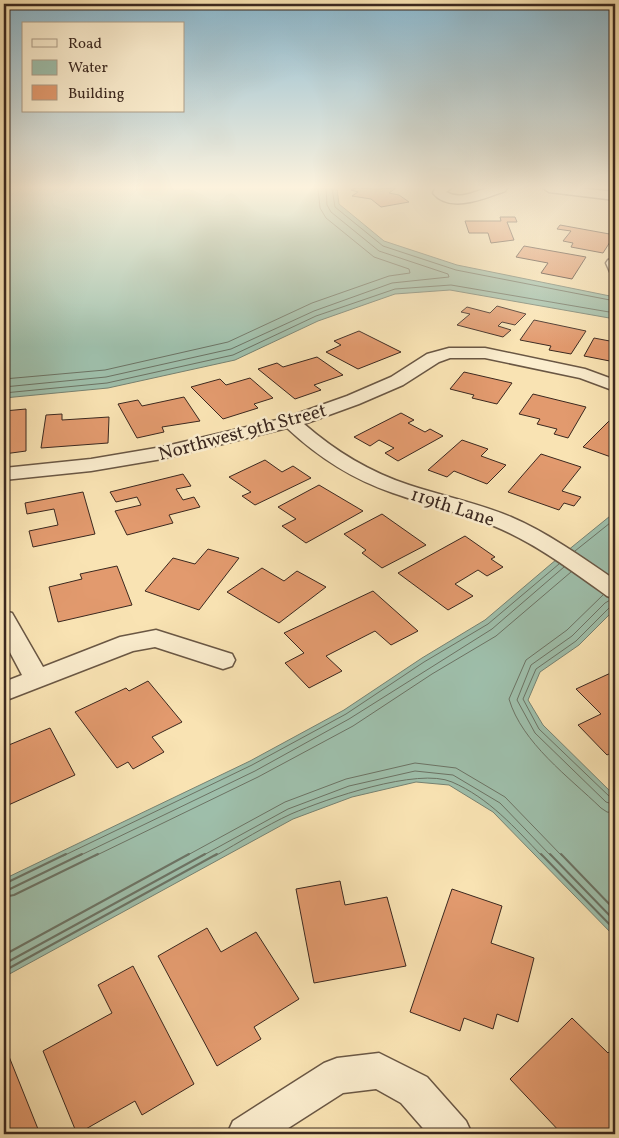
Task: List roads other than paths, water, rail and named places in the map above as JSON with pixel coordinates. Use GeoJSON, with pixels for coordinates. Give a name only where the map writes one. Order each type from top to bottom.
{"type":"FeatureCollection","features":[{"type":"Feature","properties":{"kind":"street"},"geometry":{"type":"LineString","coordinates":[[615,262],[613,263],[615,269]]}},
{"type":"Feature","properties":{"kind":"street","name":"Northwest 9th Street"},"geometry":{"type":"LineString","coordinates":[[4,474],[91,465],[162,453],[291,422],[353,400],[397,381],[433,358],[449,353],[485,353],[585,374],[615,386]]}},
{"type":"Feature","properties":{"kind":"street","name":"119th Lane"},"geometry":{"type":"LineString","coordinates":[[291,422],[320,448],[350,467],[400,489],[503,522],[562,553],[615,591]]}},
{"type":"Feature","properties":{"kind":"street"},"geometry":{"type":"LineString","coordinates":[[4,619],[37,679]]}},
{"type":"Feature","properties":{"kind":"street"},"geometry":{"type":"LineString","coordinates":[[4,692],[129,643],[156,638],[222,660]]}},
{"type":"Feature","properties":{"kind":"street"},"geometry":{"type":"LineString","coordinates":[[246,1134],[336,1076],[379,1072],[414,1090],[452,1134]]}},
{"type":"Feature","properties":{"kind":"water"},"geometry":{"type":"Polygon","coordinates":[[[4,241],[384,241],[457,265],[615,297],[615,319],[450,290],[395,294],[318,321],[235,360],[108,388],[4,398],[4,241]]]}},
{"type":"Feature","properties":{"kind":"water"},"geometry":{"type":"Polygon","coordinates":[[[615,512],[615,609],[579,645],[540,672],[528,700],[543,725],[615,796],[615,937],[493,812],[449,785],[416,782],[352,797],[293,819],[4,977],[4,879],[250,761],[344,710],[422,658],[485,620],[615,512]]]}}]}
